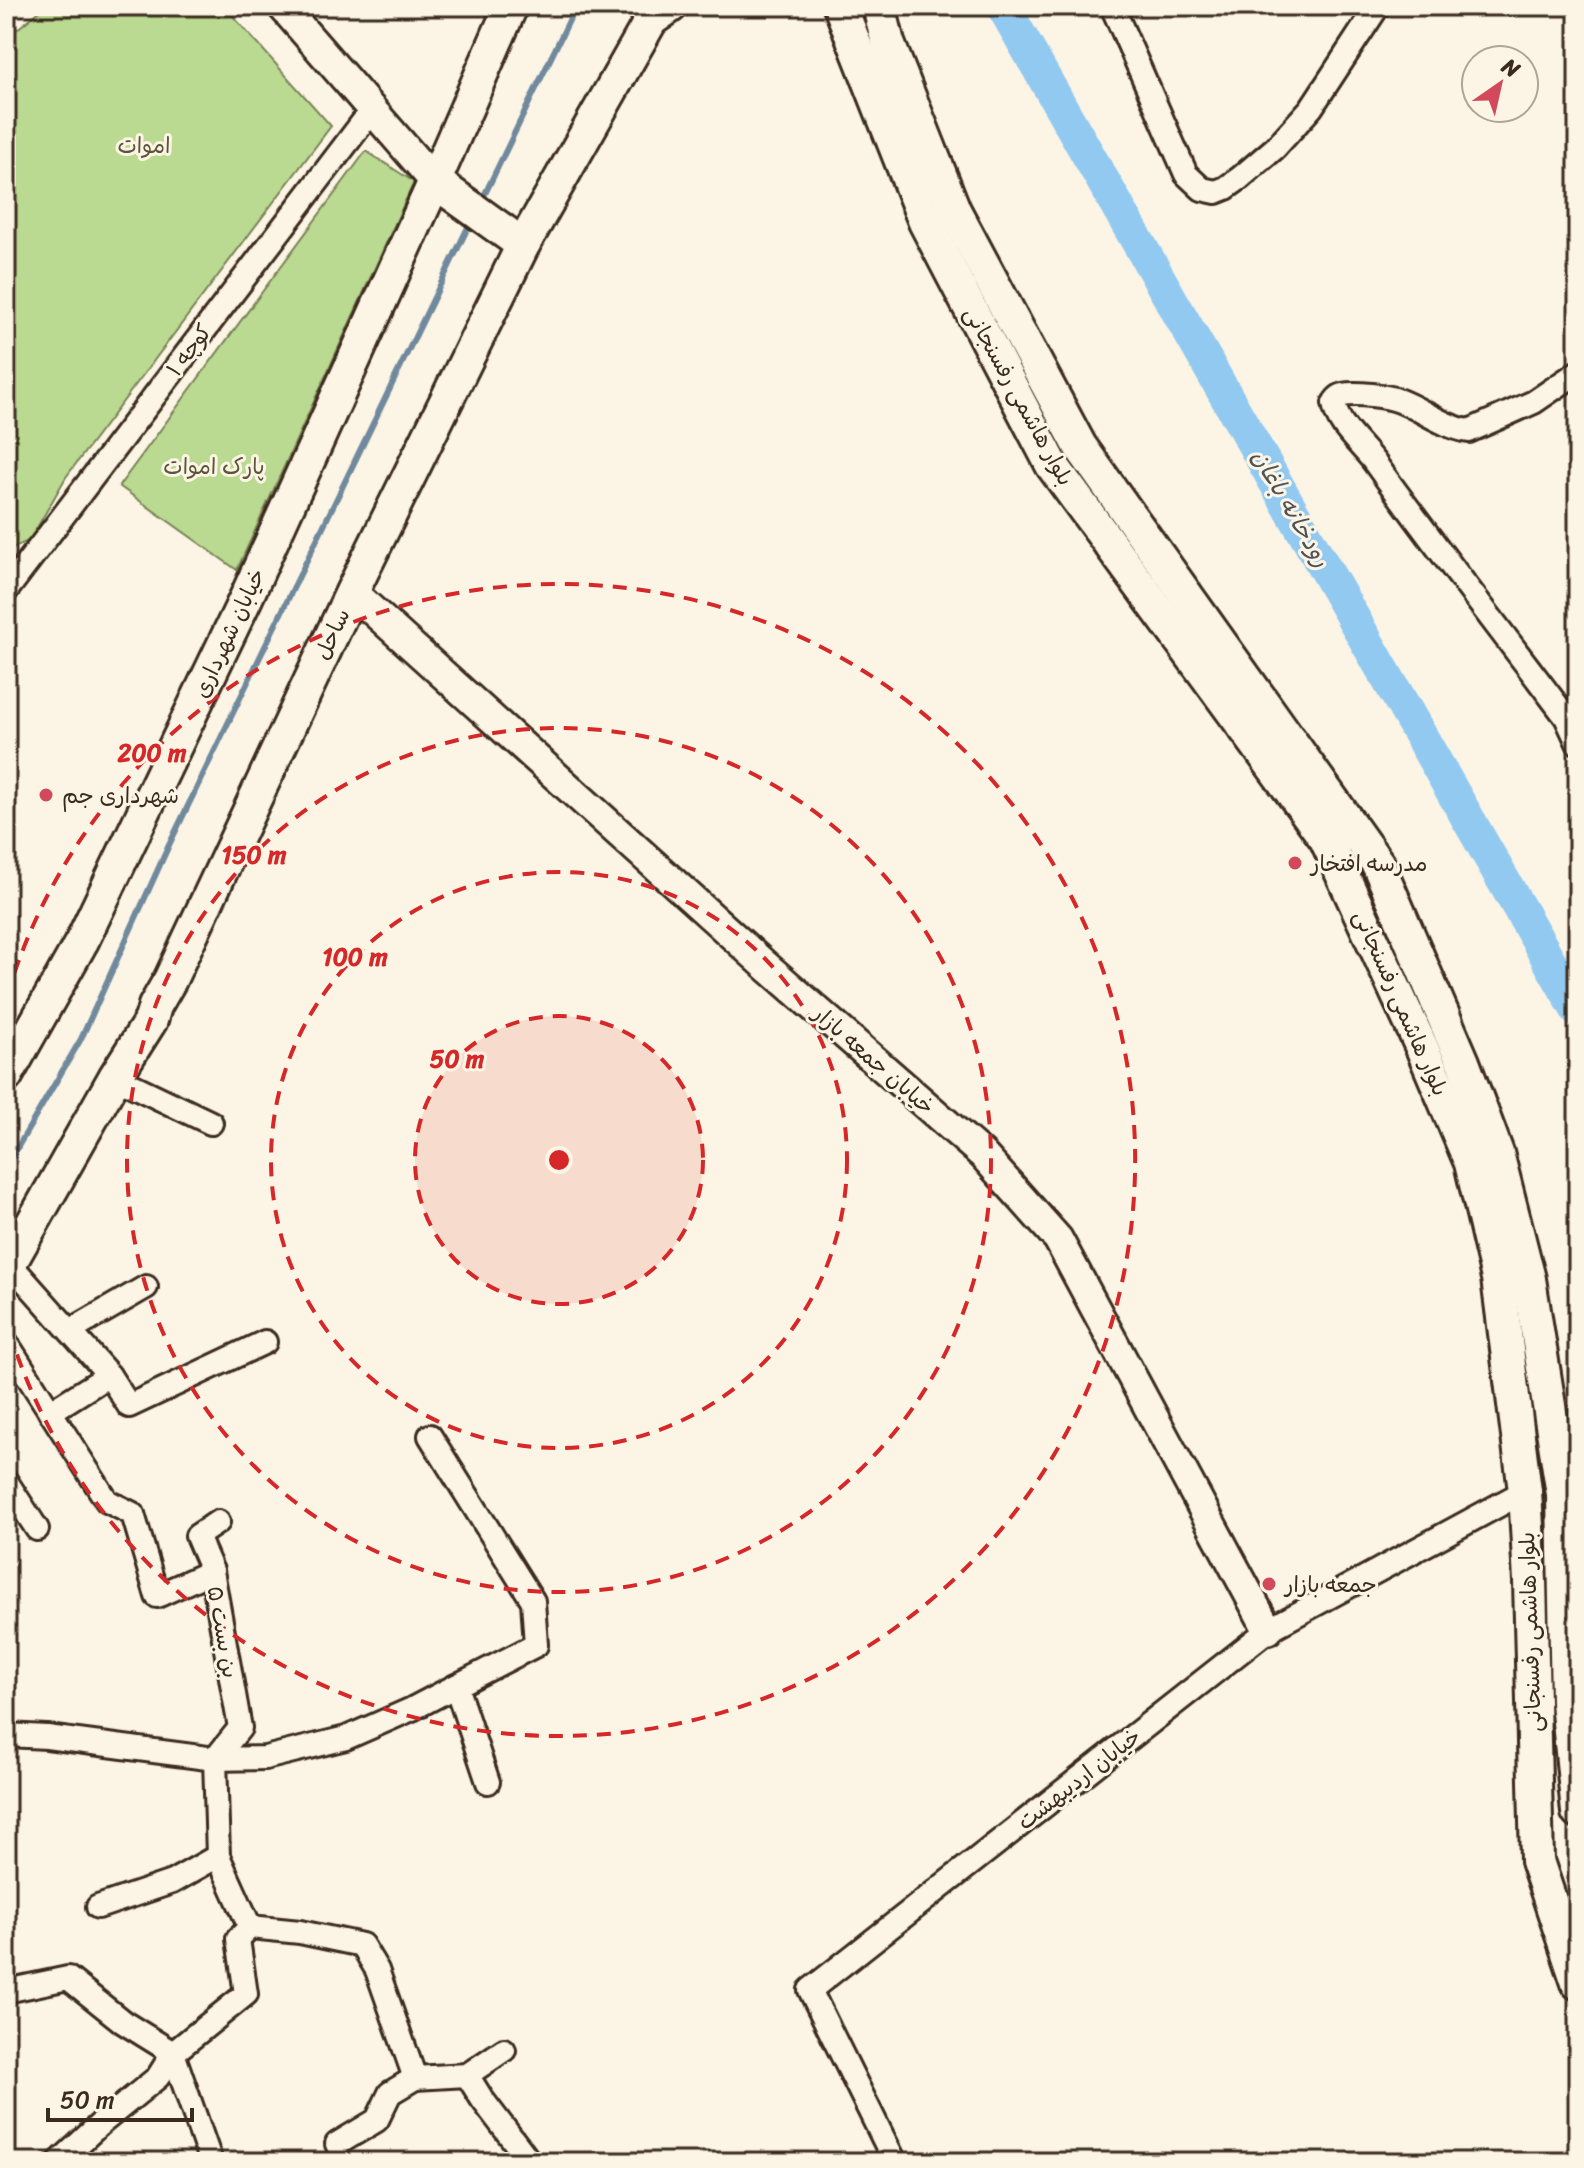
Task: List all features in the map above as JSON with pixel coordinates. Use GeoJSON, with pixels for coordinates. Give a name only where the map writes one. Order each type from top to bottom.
{"type":"FeatureCollection","features":[{"type":"Feature","properties":{"kind":"main road","name":"خیابان شهرداری"},"geometry":{"type":"LineString","coordinates":[[6,1076],[64,977],[246,598],[511,6]]}},
{"type":"Feature","properties":{"kind":"main road","name":"ساحل"},"geometry":{"type":"LineString","coordinates":[[8,1267],[115,1077],[151,1020],[352,592],[523,245],[651,20],[671,6]]}},
{"type":"Feature","properties":{"kind":"main road","name":"بلوار هاشمی رفسنجانی"},"geometry":{"type":"LineString","coordinates":[[840,6],[1052,465],[1326,839],[1423,1050],[1484,1158],[1529,1279],[1563,1494],[1567,1702],[1578,1812]]}},
{"type":"Feature","properties":{"kind":"main road","name":"بلوار هاشمی رفسنجانی"},"geometry":{"type":"LineString","coordinates":[[879,6],[939,216]]}},
{"type":"Feature","properties":{"kind":"main road"},"geometry":{"type":"LineString","coordinates":[[434,181],[523,245]]}},
{"type":"Feature","properties":{"kind":"main road","name":"بلوار هاشمی رفسنجانی"},"geometry":{"type":"LineString","coordinates":[[1484,1158],[1525,1491],[1537,1861],[1578,1983]]}},
{"type":"Feature","properties":{"kind":"street"},"geometry":{"type":"LineString","coordinates":[[282,6],[434,181]]}},
{"type":"Feature","properties":{"kind":"street"},"geometry":{"type":"LineString","coordinates":[[1112,6],[1186,174],[1202,189],[1216,192],[1240,178],[1275,148],[1311,108],[1378,6]]}},
{"type":"Feature","properties":{"kind":"street","name":"کوچه ۱"},"geometry":{"type":"LineString","coordinates":[[6,591],[372,110]]}},
{"type":"Feature","properties":{"kind":"street"},"geometry":{"type":"LineString","coordinates":[[1578,372],[1534,402],[1469,431],[1437,420],[1397,400],[1344,395],[1334,403],[1345,427],[1566,717],[1578,743]]}},
{"type":"Feature","properties":{"kind":"street","name":"خیابان جمعه بازار"},"geometry":{"type":"LineString","coordinates":[[352,592],[764,964],[983,1155],[1058,1239],[1268,1630]]}},
{"type":"Feature","properties":{"kind":"street"},"geometry":{"type":"LineString","coordinates":[[115,1077],[211,1123]]}},
{"type":"Feature","properties":{"kind":"street"},"geometry":{"type":"LineString","coordinates":[[8,1267],[109,1375],[129,1406],[265,1342]]}},
{"type":"Feature","properties":{"kind":"street"},"geometry":{"type":"LineString","coordinates":[[70,1331],[146,1287]]}},
{"type":"Feature","properties":{"kind":"street","name":"بن بست ۵"},"geometry":{"type":"LineString","coordinates":[[6,1342],[107,1501],[133,1514],[157,1596],[212,1571],[240,1728],[215,1759]]}},
{"type":"Feature","properties":{"kind":"street"},"geometry":{"type":"LineString","coordinates":[[50,1412],[109,1375]]}},
{"type":"Feature","properties":{"kind":"street"},"geometry":{"type":"LineString","coordinates":[[6,1735],[47,1737],[215,1759],[265,1758],[346,1738],[412,1709],[536,1645],[533,1601],[430,1436]]}},
{"type":"Feature","properties":{"kind":"street"},"geometry":{"type":"LineString","coordinates":[[6,1481],[37,1529]]}},
{"type":"Feature","properties":{"kind":"street","name":"خیابان اردیبهشت"},"geometry":{"type":"LineString","coordinates":[[895,2162],[810,1990],[1268,1630],[1525,1491]]}},
{"type":"Feature","properties":{"kind":"street"},"geometry":{"type":"LineString","coordinates":[[212,1571],[197,1536],[218,1522]]}},
{"type":"Feature","properties":{"kind":"street"},"geometry":{"type":"LineString","coordinates":[[456,1686],[488,1782]]}},
{"type":"Feature","properties":{"kind":"street"},"geometry":{"type":"LineString","coordinates":[[215,1759],[218,1856],[250,1927]]}},
{"type":"Feature","properties":{"kind":"street"},"geometry":{"type":"LineString","coordinates":[[98,1907],[172,1882],[218,1856]]}},
{"type":"Feature","properties":{"kind":"street"},"geometry":{"type":"LineString","coordinates":[[59,2162],[158,2077],[173,2053],[246,1994],[238,1939],[250,1927]]}},
{"type":"Feature","properties":{"kind":"street"},"geometry":{"type":"LineString","coordinates":[[250,1927],[300,1932],[362,1945],[377,1970],[415,2078]]}},
{"type":"Feature","properties":{"kind":"street"},"geometry":{"type":"LineString","coordinates":[[6,1991],[68,1978],[123,2022],[173,2053],[211,2162]]}},
{"type":"Feature","properties":{"kind":"street"},"geometry":{"type":"LineString","coordinates":[[337,2144],[377,2120],[390,2093],[415,2078],[467,2075],[504,2050]]}},
{"type":"Feature","properties":{"kind":"street"},"geometry":{"type":"LineString","coordinates":[[467,2075],[530,2162]]}},
{"type":"Feature","properties":{"kind":"green space","name":"اموات"},"geometry":{"type":"Polygon","coordinates":[[[46,6],[224,6],[331,126],[66,477],[30,540],[11,549],[6,537],[6,38],[46,6]]]}},
{"type":"Feature","properties":{"kind":"green space","name":"پارک اموات"},"geometry":{"type":"Polygon","coordinates":[[[366,151],[414,182],[237,570],[119,486],[366,151]]]}},
{"type":"Feature","properties":{"kind":"waterway"},"geometry":{"type":"LineString","coordinates":[[481,202],[576,6]]}},
{"type":"Feature","properties":{"kind":"waterway","name":"رودخانه باغان"},"geometry":{"type":"LineString","coordinates":[[1003,6],[1578,1011]]}},
{"type":"Feature","properties":{"kind":"waterway"},"geometry":{"type":"LineString","coordinates":[[6,1167],[81,1039],[169,845],[472,219]]}},
{"type":"Feature","properties":{"kind":"place","name":"شهرداری جم"},"geometry":{"type":"Point","coordinates":[46,795]}},
{"type":"Feature","properties":{"kind":"place","name":"مدرسه افتخار"},"geometry":{"type":"Point","coordinates":[1295,863]}},
{"type":"Feature","properties":{"kind":"place","name":"جمعه بازار"},"geometry":{"type":"Point","coordinates":[1269,1584]}}]}
